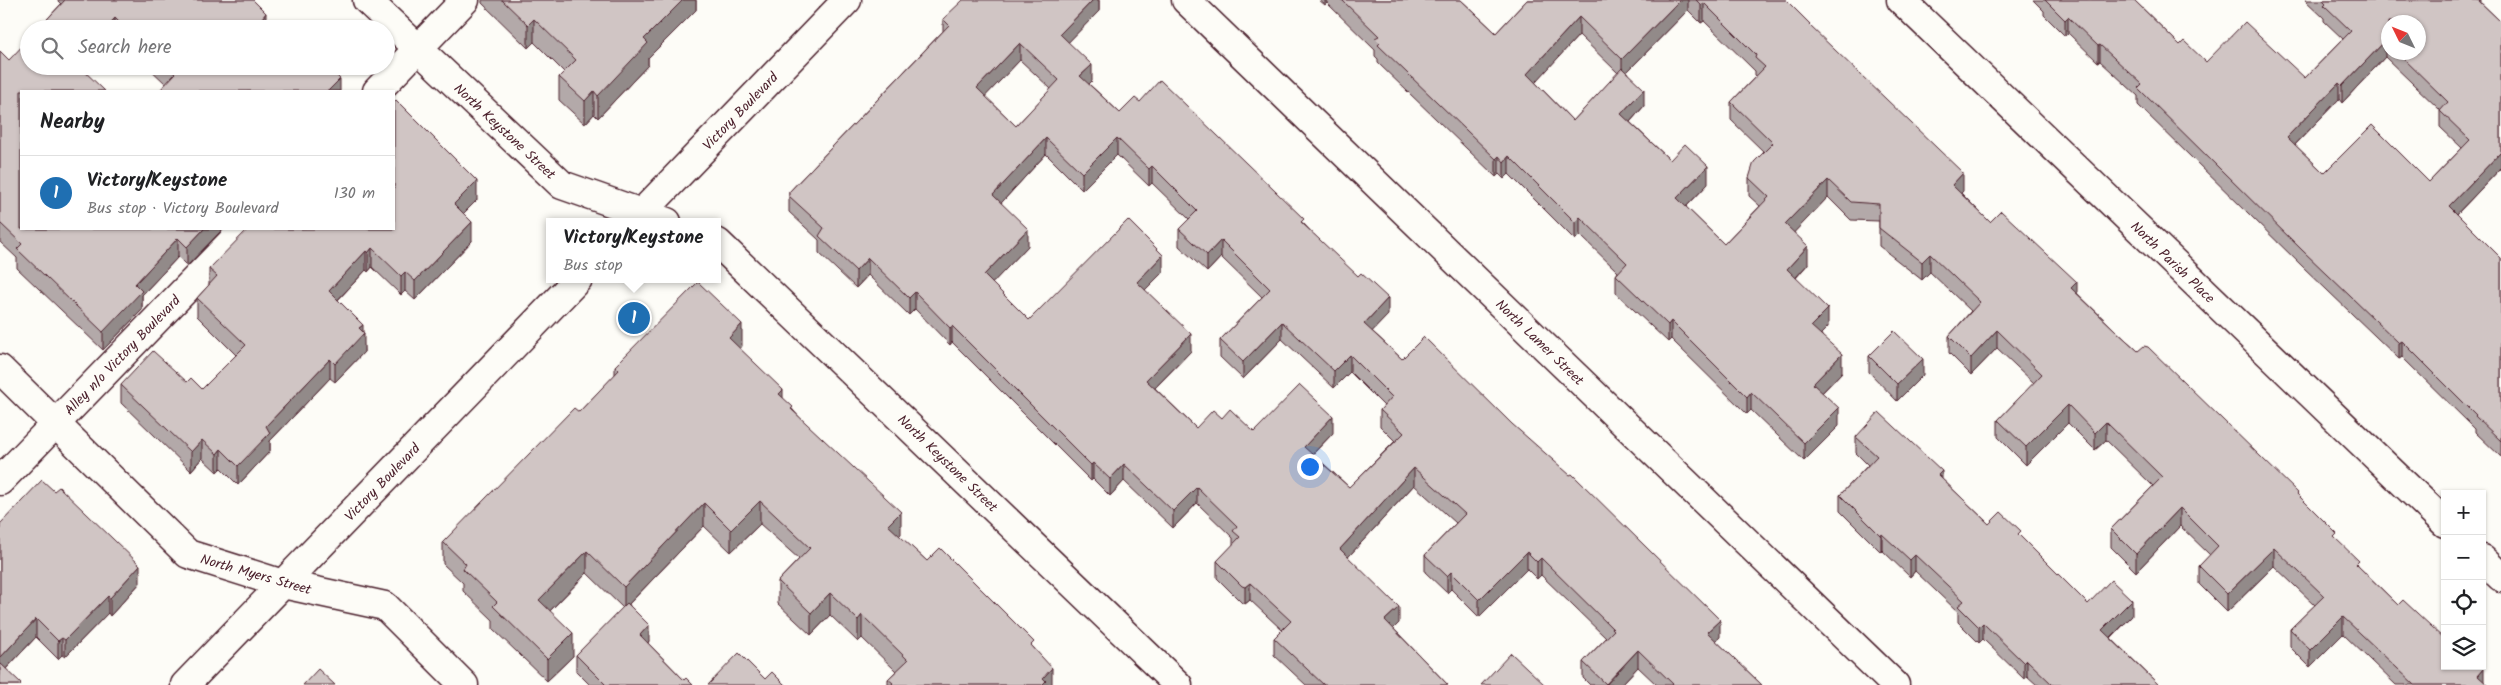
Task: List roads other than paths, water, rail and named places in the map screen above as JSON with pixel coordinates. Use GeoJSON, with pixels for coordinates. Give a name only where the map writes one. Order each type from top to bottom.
{"type":"FeatureCollection","features":[{"type":"Feature","properties":{"kind":"street","name":"North Keystone Street"},"geometry":{"type":"LineString","coordinates":[[367,0],[388,20]]}},
{"type":"Feature","properties":{"kind":"street"},"geometry":{"type":"LineString","coordinates":[[395,73],[465,0]]}},
{"type":"Feature","properties":{"kind":"street","name":"Victory Boulevard"},"geometry":{"type":"LineString","coordinates":[[648,218],[847,0]]}},
{"type":"Feature","properties":{"kind":"street","name":"North Lamer Street"},"geometry":{"type":"LineString","coordinates":[[1186,0],[1895,685]]}},
{"type":"Feature","properties":{"kind":"street","name":"North Parish Place"},"geometry":{"type":"LineString","coordinates":[[1901,0],[2441,519]]}},
{"type":"Feature","properties":{"kind":"street","name":"North Keystone Street"},"geometry":{"type":"LineString","coordinates":[[395,27],[562,185],[648,218]]}},
{"type":"Feature","properties":{"kind":"street"},"geometry":{"type":"LineString","coordinates":[[378,90],[393,75]]}},
{"type":"Feature","properties":{"kind":"street","name":"Alley n/o Victory Boulevard"},"geometry":{"type":"LineString","coordinates":[[0,481],[243,230]]}},
{"type":"Feature","properties":{"kind":"street","name":"North Keystone Street"},"geometry":{"type":"LineString","coordinates":[[721,246],[1178,685]]}},
{"type":"Feature","properties":{"kind":"street","name":"Victory Boulevard"},"geometry":{"type":"LineString","coordinates":[[185,685],[574,283]]}},
{"type":"Feature","properties":{"kind":"street","name":"North Myers Street"},"geometry":{"type":"LineString","coordinates":[[0,369],[188,554],[283,584],[385,606],[464,685]]}},
{"type":"Feature","properties":{"kind":"street"},"geometry":{"type":"LineString","coordinates":[[2486,563],[2501,577]]}},
{"type":"Feature","properties":{"kind":"place","name":"Victory/Keystone"},"geometry":{"type":"Point","coordinates":[634,318]}}]}
